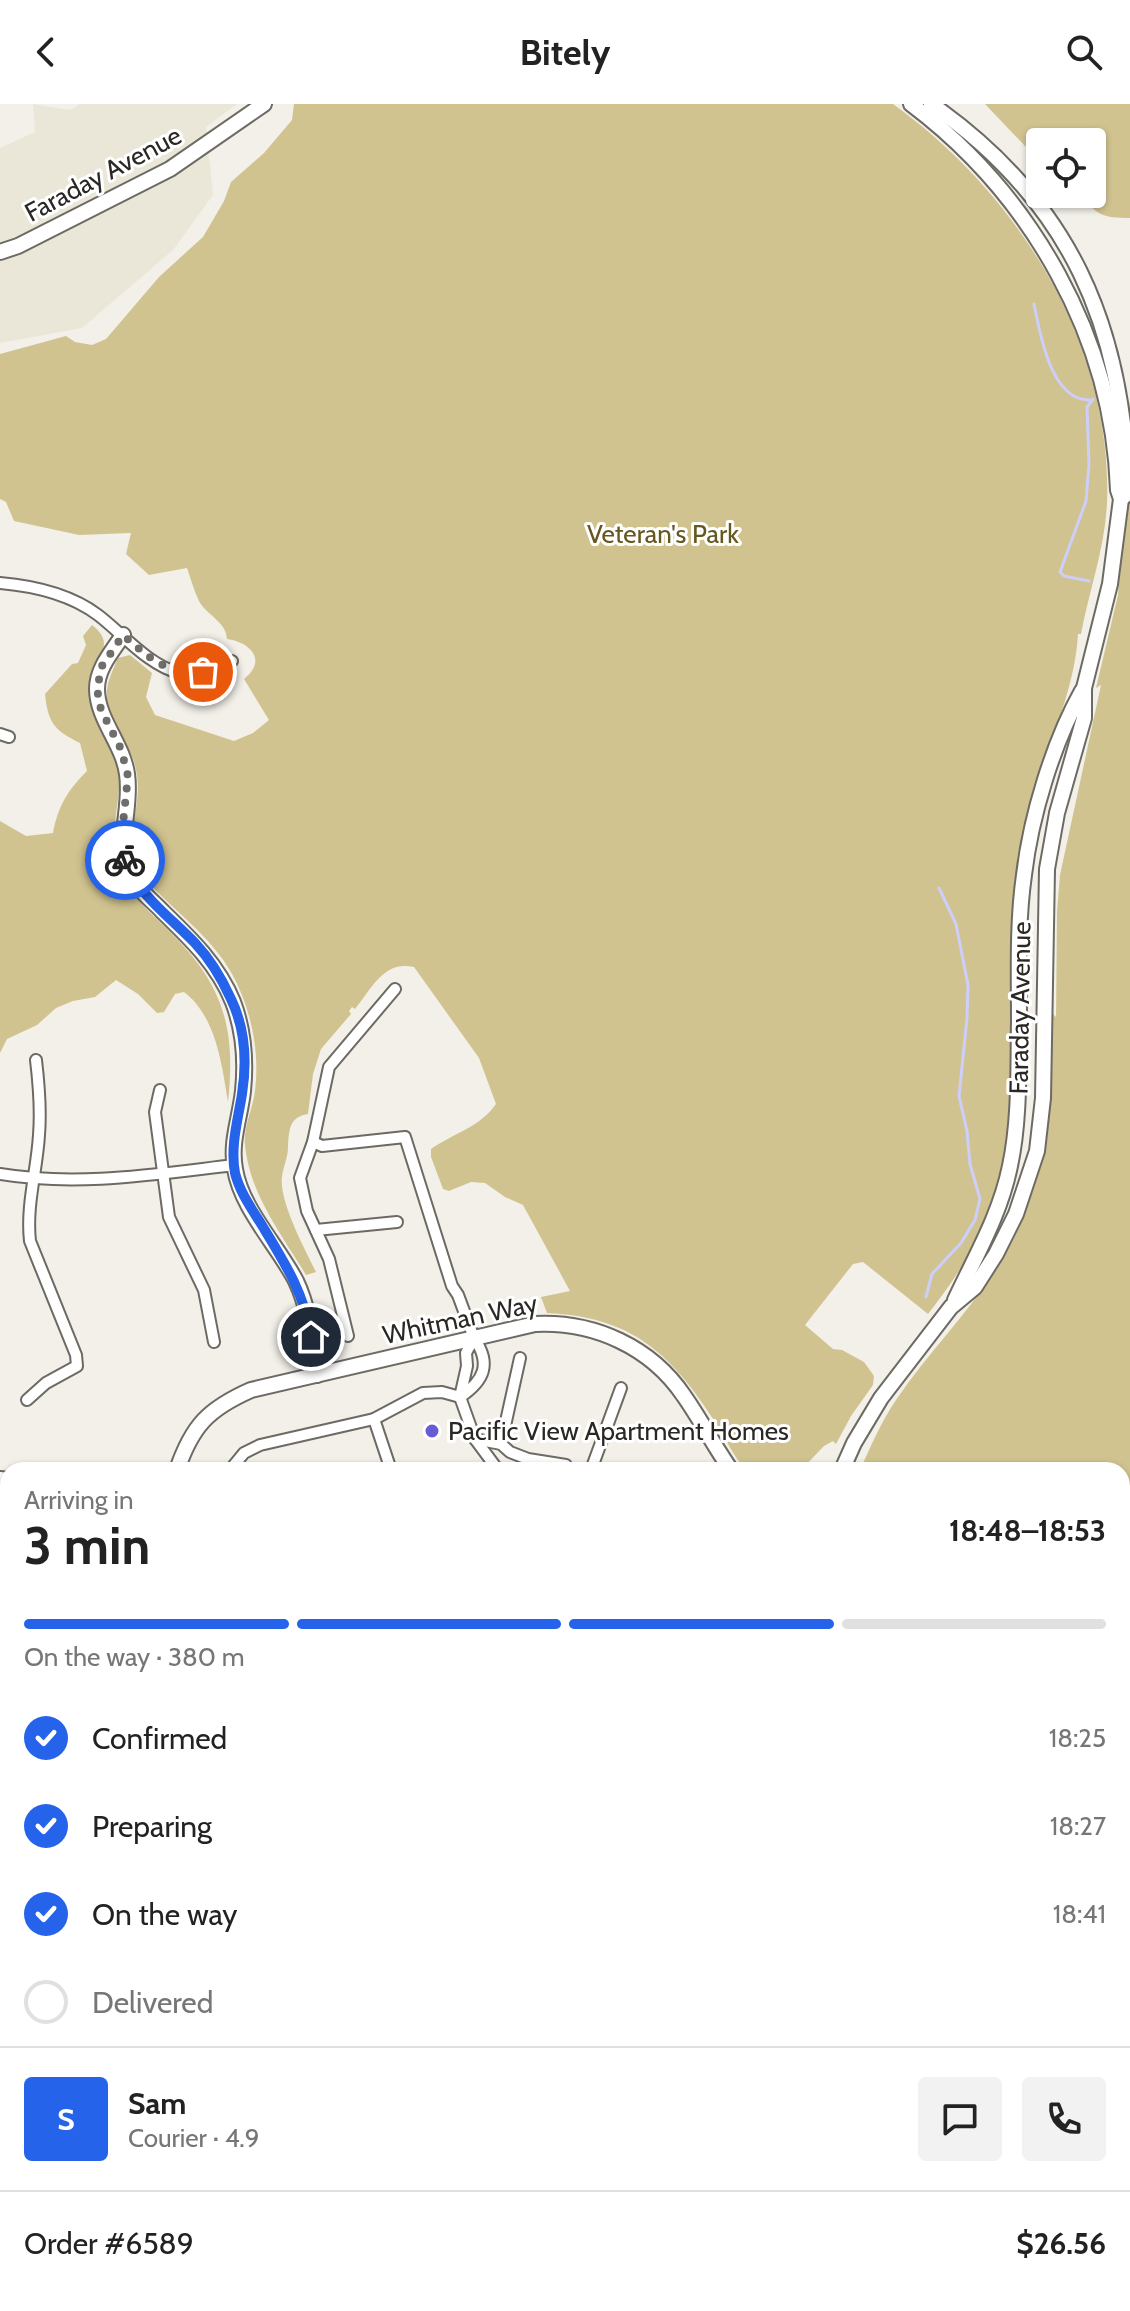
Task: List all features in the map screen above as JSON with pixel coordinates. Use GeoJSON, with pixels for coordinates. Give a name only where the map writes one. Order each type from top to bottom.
{"type":"FeatureCollection","features":[{"type":"Feature","properties":{"kind":"main road","name":"Faraday Avenue"},"geometry":{"type":"LineString","coordinates":[[0,252],[18,246],[170,169],[264,104]]}},
{"type":"Feature","properties":{"kind":"main road","name":"Faraday Avenue"},"geometry":{"type":"LineString","coordinates":[[911,104],[949,135],[984,170],[1016,209],[1051,261],[1078,312],[1095,356],[1114,429],[1121,499],[1110,584],[1084,688],[1084,718],[1057,813],[1047,869],[1043,1098],[1037,1151],[1016,1214],[996,1254],[975,1287],[951,1307]]}},
{"type":"Feature","properties":{"kind":"main road","name":"Faraday Avenue"},"geometry":{"type":"LineString","coordinates":[[931,104],[1011,170],[1054,229],[1081,273],[1105,330],[1121,406],[1128,493],[1121,499]]}},
{"type":"Feature","properties":{"kind":"main road"},"geometry":{"type":"LineString","coordinates":[[123,635],[102,666],[97,689],[101,710],[121,749],[128,776],[122,833],[125,859],[139,888],[212,963],[232,1000],[243,1034],[243,1091],[233,1143],[235,1165],[241,1191],[296,1281],[307,1312],[317,1375]]}},
{"type":"Feature","properties":{"kind":"main road","name":"Faraday Avenue"},"geometry":{"type":"LineString","coordinates":[[846,1462],[881,1398],[951,1307],[994,1222],[1011,1165],[1017,1104],[1020,919],[1024,874],[1049,771],[1069,715],[1084,688]]}},
{"type":"Feature","properties":{"kind":"main road","name":"Whitman Way"},"geometry":{"type":"LineString","coordinates":[[180,1462],[197,1427],[226,1401],[251,1390],[550,1323],[583,1327],[617,1338],[654,1361],[671,1378],[726,1462]]}},
{"type":"Feature","properties":{"kind":"street"},"geometry":{"type":"LineString","coordinates":[[0,583],[34,586],[72,600],[96,613],[150,658],[179,673],[203,672],[232,661]]}},
{"type":"Feature","properties":{"kind":"street"},"geometry":{"type":"LineString","coordinates":[[348,1336],[329,1259],[307,1211],[300,1178],[313,1142],[329,1067],[395,989]]}},
{"type":"Feature","properties":{"kind":"street"},"geometry":{"type":"LineString","coordinates":[[27,1400],[46,1383],[77,1366],[76,1355],[30,1241],[28,1223],[41,1104],[36,1060]]}},
{"type":"Feature","properties":{"kind":"street"},"geometry":{"type":"LineString","coordinates":[[160,1090],[155,1112],[169,1217],[204,1290],[214,1342]]}},
{"type":"Feature","properties":{"kind":"street"},"geometry":{"type":"LineString","coordinates":[[237,1462],[244,1453],[260,1445],[374,1419],[423,1393],[442,1392],[460,1397],[477,1386],[483,1372],[482,1350],[452,1286],[405,1137],[322,1146],[313,1142]]}},
{"type":"Feature","properties":{"kind":"street"},"geometry":{"type":"LineString","coordinates":[[0,1174],[33,1179],[115,1179],[235,1165]]}},
{"type":"Feature","properties":{"kind":"street"},"geometry":{"type":"LineString","coordinates":[[316,1230],[397,1222]]}},
{"type":"Feature","properties":{"kind":"street"},"geometry":{"type":"LineString","coordinates":[[474,1338],[466,1353],[467,1366],[460,1397],[475,1439],[492,1462]]}},
{"type":"Feature","properties":{"kind":"street"},"geometry":{"type":"LineString","coordinates":[[501,1444],[520,1358]]}},
{"type":"Feature","properties":{"kind":"street"},"geometry":{"type":"LineString","coordinates":[[594,1462],[621,1388]]}},
{"type":"Feature","properties":{"kind":"street"},"geometry":{"type":"LineString","coordinates":[[374,1419],[388,1462]]}},
{"type":"Feature","properties":{"kind":"street"},"geometry":{"type":"LineString","coordinates":[[475,1439],[501,1444],[510,1452],[547,1462]]}},
{"type":"Feature","properties":{"kind":"shaded area"},"geometry":{"type":"Polygon","coordinates":[[[33,104],[70,110],[80,104],[237,104],[206,127],[213,195],[173,250],[82,328],[0,343],[0,148],[35,132],[33,104]]]}},
{"type":"Feature","properties":{"kind":"green space","name":"Veteran's Park"},"geometry":{"type":"Polygon","coordinates":[[[294,104],[893,104],[938,140],[980,182],[1017,228],[1049,278],[1075,331],[1094,386],[1105,444],[1106,520],[1081,634],[1078,634],[1069,687],[1034,790],[1021,843],[1013,939],[1012,1086],[998,1181],[971,1250],[928,1314],[863,1262],[853,1264],[805,1325],[833,1349],[842,1350],[864,1362],[874,1376],[873,1385],[836,1444],[833,1441],[824,1446],[809,1462],[740,1462],[683,1377],[647,1344],[603,1322],[547,1313],[541,1297],[570,1291],[523,1205],[485,1183],[471,1182],[449,1191],[443,1189],[431,1149],[474,1124],[496,1104],[479,1058],[414,967],[404,966],[387,972],[355,1009],[352,1007],[349,1011],[351,1014],[321,1049],[313,1074],[308,1114],[297,1118],[291,1125],[282,1177],[284,1199],[316,1272],[306,1275],[268,1213],[253,1180],[245,1138],[255,1091],[256,1061],[244,1001],[232,974],[214,948],[146,880],[138,864],[132,836],[138,785],[136,770],[112,718],[107,694],[118,658],[130,655],[152,673],[146,697],[155,715],[234,741],[253,733],[269,720],[244,679],[255,665],[255,659],[249,648],[227,639],[220,623],[202,606],[187,568],[149,575],[126,554],[131,533],[79,535],[14,521],[6,502],[0,499],[0,354],[66,336],[75,342],[92,345],[106,339],[159,277],[203,237],[231,182],[264,153],[292,120],[294,104]]]}},
{"type":"Feature","properties":{"kind":"green space"},"geometry":{"type":"Polygon","coordinates":[[[985,104],[1130,104],[1130,218],[1101,214],[1092,208],[1106,208],[1106,128],[1026,128],[1025,146],[985,104]]]}},
{"type":"Feature","properties":{"kind":"green space"},"geometry":{"type":"Polygon","coordinates":[[[1130,397],[1130,1462],[864,1462],[896,1400],[996,1269],[1022,1220],[1032,1191],[1045,1134],[1052,1013],[1056,1017],[1060,875],[1101,685],[1096,688],[1118,595],[1130,397]]]}},
{"type":"Feature","properties":{"kind":"green space"},"geometry":{"type":"Polygon","coordinates":[[[92,625],[100,632],[104,646],[92,675],[90,696],[118,769],[114,836],[117,859],[134,894],[198,963],[220,1003],[230,1048],[228,1102],[216,1042],[204,1014],[184,992],[175,994],[164,1012],[157,1013],[138,994],[116,980],[95,997],[56,1008],[37,1025],[7,1039],[0,1053],[0,821],[26,836],[53,833],[65,799],[87,771],[80,743],[54,724],[45,694],[72,664],[78,663],[86,645],[83,636],[92,625]]]}},
{"type":"Feature","properties":{"kind":"waterway"},"geometry":{"type":"LineString","coordinates":[[1034,304],[1044,348],[1057,378],[1066,390],[1090,400]]}},
{"type":"Feature","properties":{"kind":"waterway"},"geometry":{"type":"LineString","coordinates":[[1089,581],[1064,576],[1060,572],[1086,501],[1089,464],[1087,407],[1093,399]]}},
{"type":"Feature","properties":{"kind":"waterway"},"geometry":{"type":"LineString","coordinates":[[926,1297],[932,1274],[961,1243],[975,1220],[980,1199],[970,1164],[959,1096],[968,985],[956,924],[939,888]]}},
{"type":"Feature","properties":{"kind":"way so far"},"geometry":{"type":"LineString","coordinates":[[125,860],[122,833],[128,776],[121,749],[101,710],[97,689],[102,666],[123,635],[150,658],[179,673],[203,672]]}},
{"type":"Feature","properties":{"kind":"place","name":"Pacific View Apartment Homes"},"geometry":{"type":"Point","coordinates":[432,1431]}},
{"type":"Feature","properties":{"kind":"route"},"geometry":{"type":"LineString","coordinates":[[125,860],[139,888],[212,963],[232,1000],[243,1034],[243,1091],[233,1143],[235,1170],[241,1191],[296,1281],[307,1312],[311,1337]]}}]}
